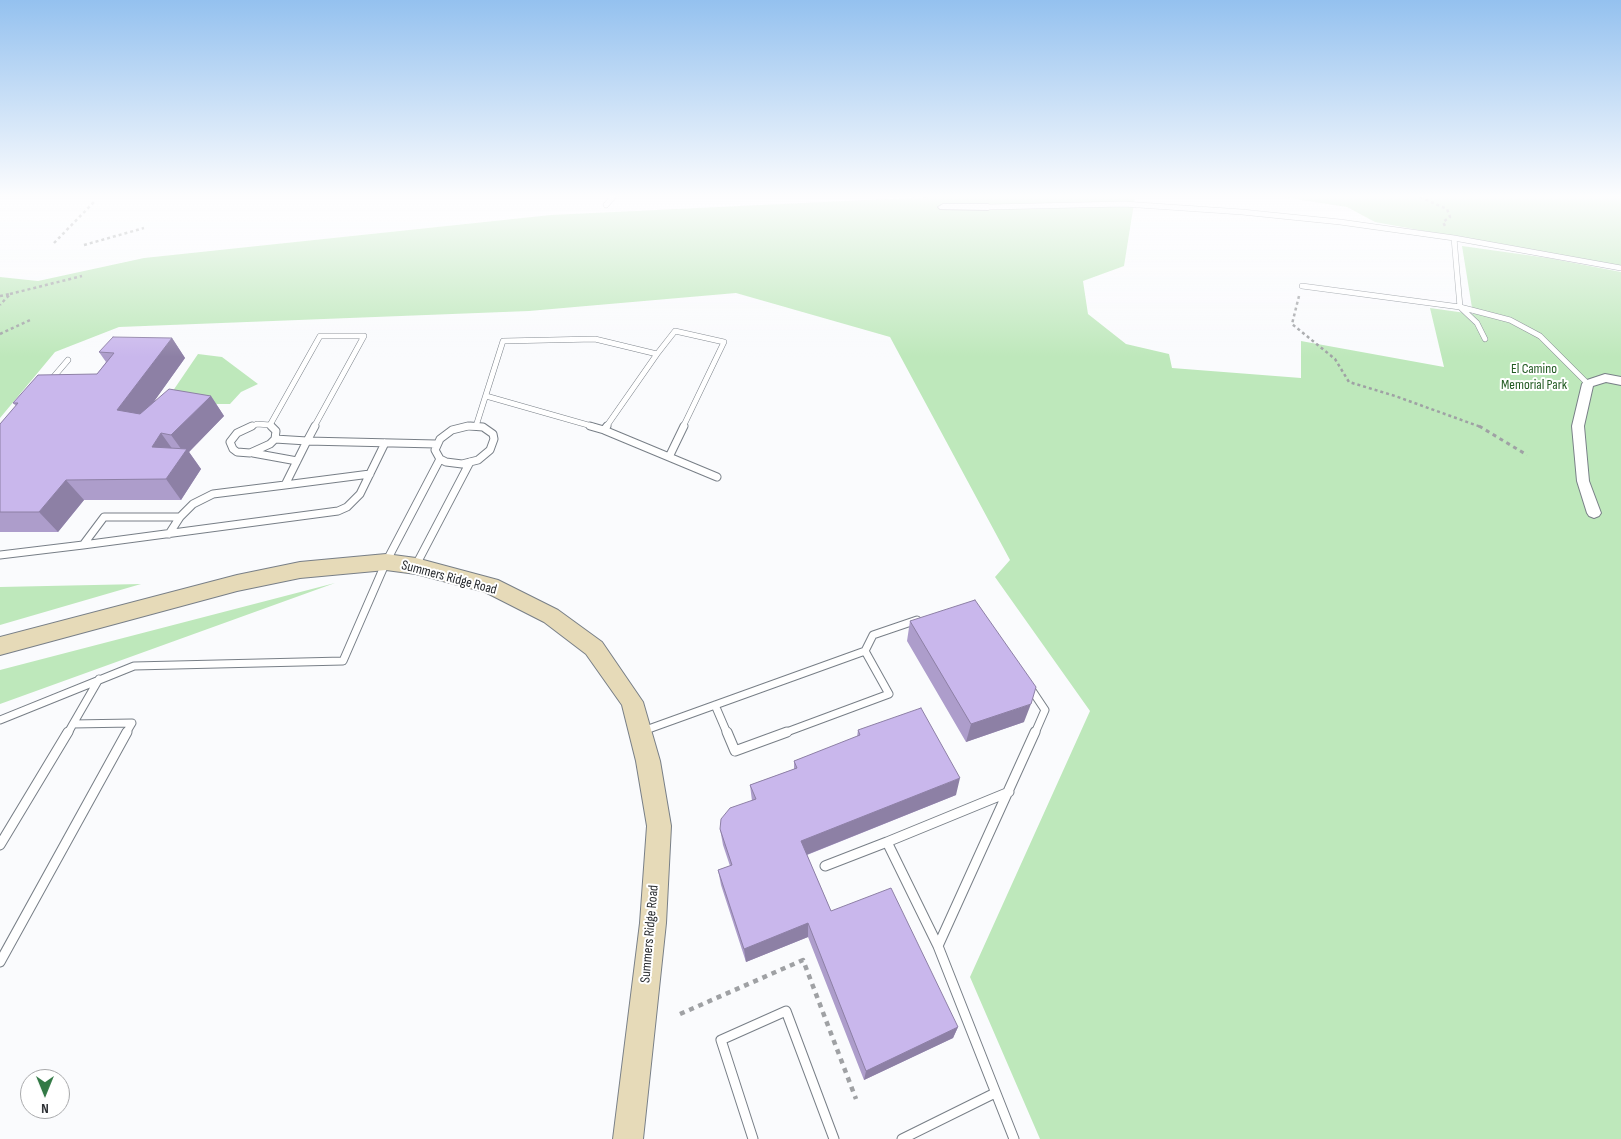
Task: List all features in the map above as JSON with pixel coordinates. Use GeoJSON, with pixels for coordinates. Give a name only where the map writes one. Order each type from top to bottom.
{"type":"FeatureCollection","features":[{"type":"Feature","properties":{"kind":"street"},"geometry":{"type":"LineString","coordinates":[[1594,513],[1583,481],[1578,426],[1588,384],[1605,378],[1621,381]]}},
{"type":"Feature","properties":{"kind":"street","name":"Summers Ridge Road"},"geometry":{"type":"LineString","coordinates":[[0,646],[228,586],[300,570],[386,562],[416,566],[491,586],[551,616],[594,648],[632,702],[648,761],[659,826],[653,923],[628,1139]]}},
{"type":"Feature","properties":{"kind":"lane"},"geometry":{"type":"LineString","coordinates":[[1455,250],[1460,307],[1477,324],[1485,339]]}},
{"type":"Feature","properties":{"kind":"lane"},"geometry":{"type":"LineString","coordinates":[[1522,250],[1621,268]]}},
{"type":"Feature","properties":{"kind":"lane"},"geometry":{"type":"LineString","coordinates":[[1302,286],[1460,307],[1510,320],[1540,336],[1588,384]]}},
{"type":"Feature","properties":{"kind":"lane"},"geometry":{"type":"LineString","coordinates":[[604,430],[675,331],[724,342],[669,457]]}},
{"type":"Feature","properties":{"kind":"lane"},"geometry":{"type":"LineString","coordinates":[[270,425],[320,336],[364,336],[286,484]]}},
{"type":"Feature","properties":{"kind":"lane"},"geometry":{"type":"LineString","coordinates":[[476,426],[503,341],[595,339],[658,354]]}},
{"type":"Feature","properties":{"kind":"lane"},"geometry":{"type":"LineString","coordinates":[[44,389],[68,360]]}},
{"type":"Feature","properties":{"kind":"lane"},"geometry":{"type":"LineString","coordinates":[[486,396],[604,430],[717,477]]}},
{"type":"Feature","properties":{"kind":"lane"},"geometry":{"type":"LineString","coordinates":[[250,452],[265,448],[275,439],[276,430],[270,425],[250,426],[232,437],[230,442],[233,449],[237,452],[250,452],[297,461]]}},
{"type":"Feature","properties":{"kind":"lane"},"geometry":{"type":"LineString","coordinates":[[476,426],[483,427],[493,434],[494,445],[485,455],[470,462],[453,464],[440,459],[435,450],[436,444],[440,439],[452,430],[476,426]]}},
{"type":"Feature","properties":{"kind":"lane"},"geometry":{"type":"LineString","coordinates":[[275,439],[436,444]]}},
{"type":"Feature","properties":{"kind":"lane"},"geometry":{"type":"LineString","coordinates":[[0,555],[338,511],[355,501],[385,443]]}},
{"type":"Feature","properties":{"kind":"lane"},"geometry":{"type":"LineString","coordinates":[[0,720],[134,666],[342,661],[386,562],[440,459]]}},
{"type":"Feature","properties":{"kind":"lane"},"geometry":{"type":"LineString","coordinates":[[416,566],[470,462]]}},
{"type":"Feature","properties":{"kind":"lane"},"geometry":{"type":"LineString","coordinates":[[169,534],[180,517],[193,504],[213,494],[370,474]]}},
{"type":"Feature","properties":{"kind":"lane"},"geometry":{"type":"LineString","coordinates":[[83,545],[104,517],[180,517]]}},
{"type":"Feature","properties":{"kind":"lane"},"geometry":{"type":"LineString","coordinates":[[640,732],[865,651],[873,635],[930,616]]}},
{"type":"Feature","properties":{"kind":"lane"},"geometry":{"type":"LineString","coordinates":[[716,705],[735,751],[889,694],[865,651]]}},
{"type":"Feature","properties":{"kind":"lane"},"geometry":{"type":"LineString","coordinates":[[0,845],[99,679]]}},
{"type":"Feature","properties":{"kind":"lane"},"geometry":{"type":"LineString","coordinates":[[938,946],[1045,710],[1024,679]]}},
{"type":"Feature","properties":{"kind":"lane"},"geometry":{"type":"LineString","coordinates":[[0,962],[132,722],[73,724]]}},
{"type":"Feature","properties":{"kind":"lane"},"geometry":{"type":"LineString","coordinates":[[825,866],[1009,792]]}},
{"type":"Feature","properties":{"kind":"lane"},"geometry":{"type":"LineString","coordinates":[[887,842],[938,946],[1014,1139]]}},
{"type":"Feature","properties":{"kind":"lane"},"geometry":{"type":"LineString","coordinates":[[753,1139],[721,1040],[786,1011],[834,1139]]}},
{"type":"Feature","properties":{"kind":"lane"},"geometry":{"type":"LineString","coordinates":[[902,1139],[995,1093]]}},
{"type":"Feature","properties":{"kind":"path"},"geometry":{"type":"LineString","coordinates":[[0,296],[82,276]]}},
{"type":"Feature","properties":{"kind":"path"},"geometry":{"type":"LineString","coordinates":[[1302,286],[1292,324],[1335,360],[1349,382],[1477,425],[1527,455]]}},
{"type":"Feature","properties":{"kind":"path"},"geometry":{"type":"LineString","coordinates":[[0,305],[10,294]]}},
{"type":"Feature","properties":{"kind":"path"},"geometry":{"type":"LineString","coordinates":[[0,334],[30,320]]}},
{"type":"Feature","properties":{"kind":"green space","name":"El Camino Memorial Park"},"geometry":{"type":"Polygon","coordinates":[[[218,250],[1127,250],[1124,266],[1083,281],[1088,314],[1126,344],[1169,354],[1172,368],[1301,378],[1301,341],[1444,367],[1430,308],[1473,314],[1463,250],[1492,250],[1548,258],[1621,272],[1621,1139],[1040,1139],[970,977],[1090,711],[995,577],[1010,560],[890,337],[736,293],[529,311],[119,327],[55,352],[0,418],[0,277],[38,281],[144,258],[218,250]]]}},
{"type":"Feature","properties":{"kind":"green space"},"geometry":{"type":"Polygon","coordinates":[[[1529,250],[1621,250],[1621,267],[1529,250]]]}},
{"type":"Feature","properties":{"kind":"green space"},"geometry":{"type":"Polygon","coordinates":[[[198,354],[222,357],[258,384],[241,392],[230,404],[164,404],[198,354]]]}},
{"type":"Feature","properties":{"kind":"green space"},"geometry":{"type":"Polygon","coordinates":[[[335,583],[0,704],[0,670],[335,583]]]}},
{"type":"Feature","properties":{"kind":"green space"},"geometry":{"type":"Polygon","coordinates":[[[141,584],[0,625],[0,587],[141,584]]]}},
{"type":"Feature","properties":{"kind":"building"},"geometry":{"type":"Polygon","coordinates":[[[113,337],[172,338],[117,410],[140,414],[169,389],[211,396],[171,435],[161,433],[152,447],[187,449],[166,479],[66,480],[39,512],[0,512],[0,424],[18,403],[13,403],[38,375],[97,374],[114,353],[99,352],[113,337]]]}},
{"type":"Feature","properties":{"kind":"building"},"geometry":{"type":"Polygon","coordinates":[[[975,600],[1036,687],[1031,704],[971,724],[910,621],[975,600]]]}},
{"type":"Feature","properties":{"kind":"building"},"geometry":{"type":"Polygon","coordinates":[[[921,708],[960,778],[801,841],[831,911],[891,888],[958,1027],[866,1071],[808,923],[744,949],[718,870],[732,865],[720,829],[721,819],[730,808],[756,799],[750,785],[797,768],[794,761],[860,735],[858,730],[921,708]]]}}]}
